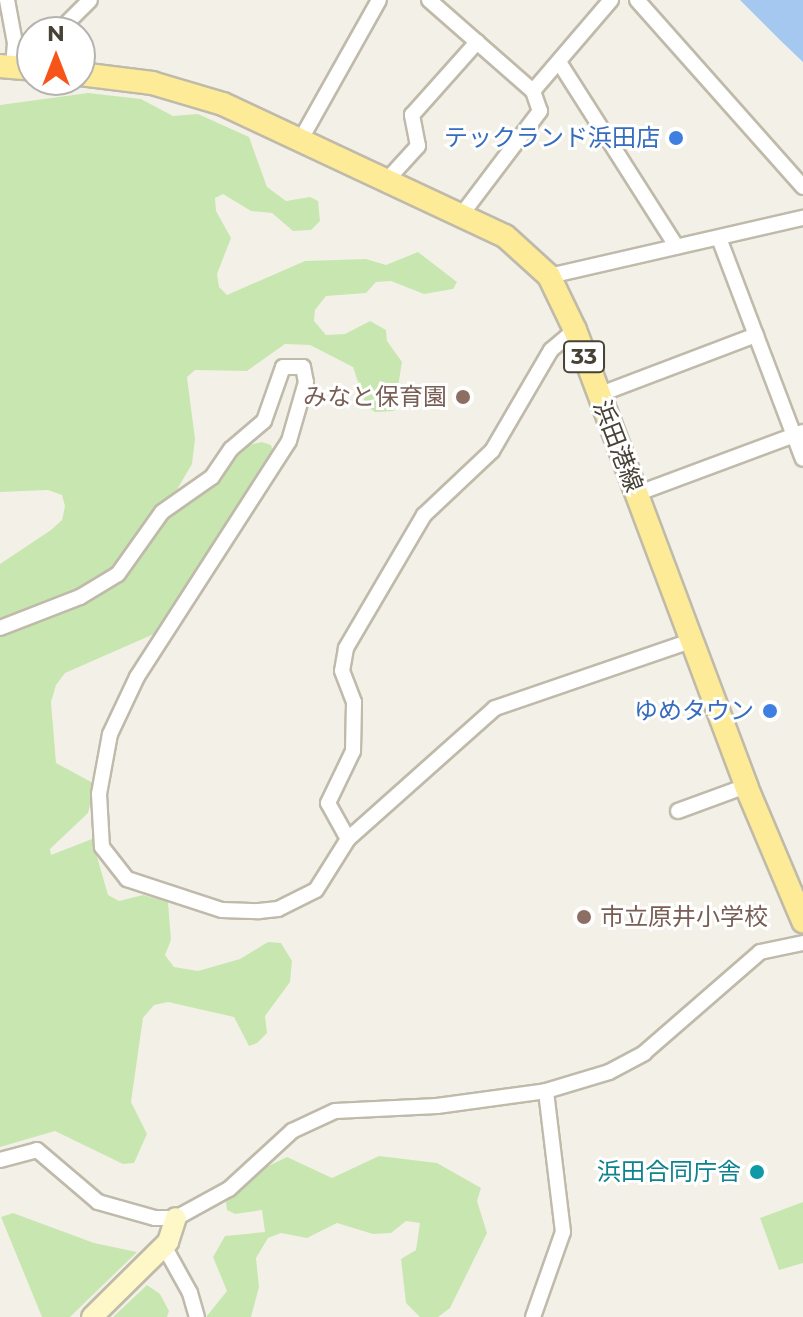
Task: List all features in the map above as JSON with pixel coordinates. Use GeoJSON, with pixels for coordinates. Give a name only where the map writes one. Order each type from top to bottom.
{"type":"FeatureCollection","features":[{"type":"Feature","properties":{"kind":"main road","name":"浜田港線"},"geometry":{"type":"LineString","coordinates":[[96,76],[152,83],[201,96],[301,139],[505,236],[549,276],[575,330],[746,786],[803,921]]}},
{"type":"Feature","properties":{"kind":"street"},"geometry":{"type":"LineString","coordinates":[[7,0],[15,43],[15,67]]}},
{"type":"Feature","properties":{"kind":"street"},"geometry":{"type":"LineString","coordinates":[[74,16],[90,0]]}},
{"type":"Feature","properties":{"kind":"street"},"geometry":{"type":"LineString","coordinates":[[301,139],[379,0]]}},
{"type":"Feature","properties":{"kind":"street"},"geometry":{"type":"LineString","coordinates":[[429,0],[533,91],[539,115],[462,214]]}},
{"type":"Feature","properties":{"kind":"street"},"geometry":{"type":"LineString","coordinates":[[533,91],[611,0]]}},
{"type":"Feature","properties":{"kind":"street"},"geometry":{"type":"LineString","coordinates":[[637,0],[803,187]]}},
{"type":"Feature","properties":{"kind":"street"},"geometry":{"type":"LineString","coordinates":[[387,180],[419,142],[412,115],[477,42]]}},
{"type":"Feature","properties":{"kind":"street"},"geometry":{"type":"LineString","coordinates":[[559,62],[677,247]]}},
{"type":"Feature","properties":{"kind":"street"},"geometry":{"type":"LineString","coordinates":[[549,276],[803,218]]}},
{"type":"Feature","properties":{"kind":"street"},"geometry":{"type":"LineString","coordinates":[[719,238],[756,335],[799,433],[803,459]]}},
{"type":"Feature","properties":{"kind":"street"},"geometry":{"type":"LineString","coordinates":[[348,839],[328,803],[353,751],[354,702],[342,671],[346,648],[424,515],[492,451],[551,350],[575,330]]}},
{"type":"Feature","properties":{"kind":"street"},"geometry":{"type":"LineString","coordinates":[[598,395],[756,335]]}},
{"type":"Feature","properties":{"kind":"street"},"geometry":{"type":"LineString","coordinates":[[0,628],[47,612],[118,574],[162,512],[212,477],[231,449],[264,421],[278,372],[297,363],[307,373],[289,441],[137,677],[110,734],[99,794],[98,835],[110,864],[139,885],[222,910],[259,911],[278,909],[316,890],[348,839],[495,708],[691,641]]}},
{"type":"Feature","properties":{"kind":"street"},"geometry":{"type":"LineString","coordinates":[[636,494],[799,433]]}},
{"type":"Feature","properties":{"kind":"street"},"geometry":{"type":"LineString","coordinates":[[678,811],[746,786]]}},
{"type":"Feature","properties":{"kind":"street"},"geometry":{"type":"LineString","coordinates":[[0,1160],[37,1150],[98,1202],[155,1218],[176,1218],[229,1189],[292,1131],[321,1116],[546,1091],[589,1080],[644,1053],[760,952],[803,943]]}},
{"type":"Feature","properties":{"kind":"street"},"geometry":{"type":"LineString","coordinates":[[533,1317],[563,1232],[546,1091]]}},
{"type":"Feature","properties":{"kind":"street"},"geometry":{"type":"LineString","coordinates":[[92,1317],[164,1246],[176,1218]]}},
{"type":"Feature","properties":{"kind":"street"},"geometry":{"type":"LineString","coordinates":[[164,1246],[190,1293],[197,1317]]}},
{"type":"Feature","properties":{"kind":"green space"},"geometry":{"type":"Polygon","coordinates":[[[96,94],[141,99],[173,116],[198,114],[249,137],[267,187],[286,201],[310,197],[318,201],[320,221],[311,230],[293,231],[272,213],[251,211],[223,194],[215,198],[216,211],[231,238],[217,274],[219,287],[227,295],[305,261],[366,259],[386,265],[418,252],[457,282],[453,289],[424,294],[391,281],[376,282],[366,293],[326,296],[315,310],[314,321],[326,335],[345,334],[370,321],[386,330],[387,341],[402,362],[394,411],[375,412],[366,406],[353,367],[310,345],[285,344],[247,371],[195,370],[187,377],[195,439],[192,464],[175,493],[184,499],[218,482],[236,454],[249,445],[262,442],[271,445],[274,454],[236,519],[199,565],[163,630],[65,673],[56,685],[51,702],[56,763],[95,784],[88,813],[50,849],[51,855],[92,839],[108,895],[119,901],[143,895],[168,902],[171,940],[165,955],[174,967],[198,971],[240,959],[268,942],[281,943],[292,961],[290,982],[265,1016],[267,1033],[257,1043],[249,1046],[234,1017],[168,1002],[154,1005],[143,1018],[131,1102],[147,1134],[134,1163],[123,1164],[55,1131],[0,1147],[0,564],[51,530],[62,520],[65,506],[62,495],[48,490],[0,492],[0,105],[96,94]]]}},
{"type":"Feature","properties":{"kind":"green space"},"geometry":{"type":"Polygon","coordinates":[[[379,1156],[437,1163],[481,1188],[477,1201],[487,1233],[450,1308],[438,1317],[420,1317],[406,1303],[401,1259],[416,1250],[420,1223],[406,1221],[391,1233],[373,1234],[337,1223],[307,1238],[281,1233],[268,1238],[256,1258],[259,1287],[251,1317],[206,1317],[227,1291],[213,1257],[225,1236],[265,1232],[262,1210],[235,1214],[227,1210],[226,1202],[258,1171],[287,1157],[332,1178],[379,1156]]]}},
{"type":"Feature","properties":{"kind":"green space"},"geometry":{"type":"Polygon","coordinates":[[[803,1202],[803,1263],[779,1270],[760,1218],[803,1202]]]}},
{"type":"Feature","properties":{"kind":"green space"},"geometry":{"type":"Polygon","coordinates":[[[13,1213],[94,1243],[137,1252],[70,1317],[42,1317],[1,1217],[13,1213]]]}},
{"type":"Feature","properties":{"kind":"green space"},"geometry":{"type":"Polygon","coordinates":[[[147,1285],[160,1294],[169,1311],[167,1317],[113,1317],[147,1285]]]}},
{"type":"Feature","properties":{"kind":"water"},"geometry":{"type":"Polygon","coordinates":[[[740,0],[803,0],[803,62],[780,40],[740,0]]]}},
{"type":"Feature","properties":{"kind":"place","name":"テックランド浜田店"},"geometry":{"type":"Point","coordinates":[676,138]}},
{"type":"Feature","properties":{"kind":"place","name":"みなと保育園"},"geometry":{"type":"Point","coordinates":[463,397]}},
{"type":"Feature","properties":{"kind":"place","name":"ゆめタウン"},"geometry":{"type":"Point","coordinates":[770,711]}},
{"type":"Feature","properties":{"kind":"place","name":"市立原井小学校"},"geometry":{"type":"Point","coordinates":[584,917]}},
{"type":"Feature","properties":{"kind":"place","name":"浜田合同庁舎"},"geometry":{"type":"Point","coordinates":[757,1172]}}]}
